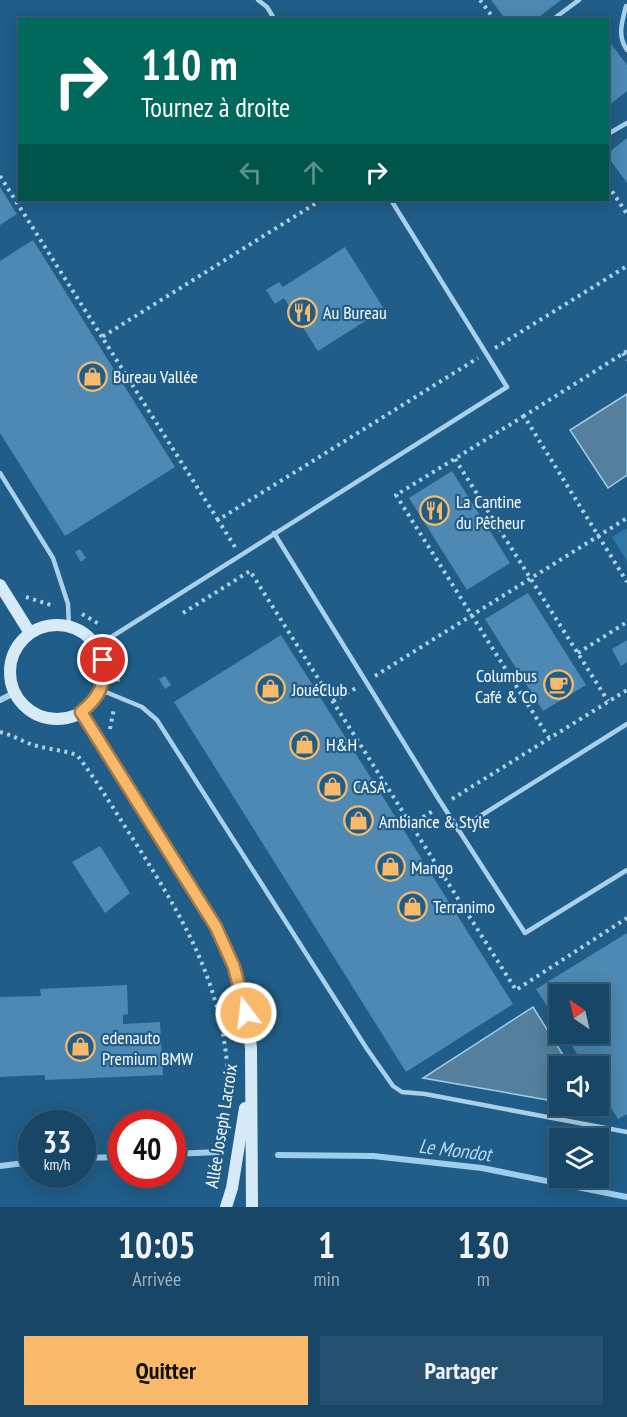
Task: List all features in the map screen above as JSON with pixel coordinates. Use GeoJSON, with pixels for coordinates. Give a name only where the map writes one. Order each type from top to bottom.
{"type":"FeatureCollection","features":[{"type":"Feature","properties":{"kind":"street"},"geometry":{"type":"LineString","coordinates":[[0,585],[30,633]]}},
{"type":"Feature","properties":{"kind":"street"},"geometry":{"type":"LineString","coordinates":[[59,625],[69,627],[87,635],[97,646],[103,660],[104,675],[101,690],[93,703],[67,718],[51,719],[36,715],[23,706],[14,693],[10,680],[9,667],[16,648],[30,633],[44,627],[59,625]]}},
{"type":"Feature","properties":{"kind":"street"},"geometry":{"type":"LineString","coordinates":[[0,700],[14,693]]}},
{"type":"Feature","properties":{"kind":"street","name":"Allée Joseph Lacroix"},"geometry":{"type":"LineString","coordinates":[[81,712],[216,927],[236,975],[246,1013],[251,1050],[252,1207]]}},
{"type":"Feature","properties":{"kind":"street","name":"Allée Joseph Lacroix"},"geometry":{"type":"LineString","coordinates":[[226,1207],[232,1188],[244,1121],[251,1050]]}},
{"type":"Feature","properties":{"kind":"lane"},"geometry":{"type":"LineString","coordinates":[[258,0],[267,7],[274,18]]}},
{"type":"Feature","properties":{"kind":"lane"},"geometry":{"type":"LineString","coordinates":[[266,0],[267,7]]}},
{"type":"Feature","properties":{"kind":"lane"},"geometry":{"type":"LineString","coordinates":[[555,18],[579,0]]}},
{"type":"Feature","properties":{"kind":"lane"},"geometry":{"type":"LineString","coordinates":[[626,6],[621,28],[623,44],[627,50]]}},
{"type":"Feature","properties":{"kind":"lane"},"geometry":{"type":"LineString","coordinates":[[609,133],[627,123]]}},
{"type":"Feature","properties":{"kind":"lane"},"geometry":{"type":"LineString","coordinates":[[97,646],[507,387],[392,201]]}},
{"type":"Feature","properties":{"kind":"lane"},"geometry":{"type":"LineString","coordinates":[[0,473],[53,558],[68,604],[69,627]]}},
{"type":"Feature","properties":{"kind":"lane"},"geometry":{"type":"LineString","coordinates":[[274,533],[442,805],[525,933],[627,870]]}},
{"type":"Feature","properties":{"kind":"lane"},"geometry":{"type":"LineString","coordinates":[[101,690],[142,707],[157,720],[367,1049],[393,1086],[402,1092],[425,1094],[627,1132]]}},
{"type":"Feature","properties":{"kind":"lane"},"geometry":{"type":"LineString","coordinates":[[458,830],[627,724]]}},
{"type":"Feature","properties":{"kind":"path"},"geometry":{"type":"LineString","coordinates":[[480,0],[494,18]]}},
{"type":"Feature","properties":{"kind":"path"},"geometry":{"type":"LineString","coordinates":[[0,176],[236,547]]}},
{"type":"Feature","properties":{"kind":"path"},"geometry":{"type":"LineString","coordinates":[[609,187],[627,214]]}},
{"type":"Feature","properties":{"kind":"path"},"geometry":{"type":"LineString","coordinates":[[102,337],[319,201]]}},
{"type":"Feature","properties":{"kind":"path"},"geometry":{"type":"LineString","coordinates":[[218,520],[627,266]]}},
{"type":"Feature","properties":{"kind":"path"},"geometry":{"type":"LineString","coordinates":[[549,738],[396,495],[625,352],[627,360]]}},
{"type":"Feature","properties":{"kind":"path"},"geometry":{"type":"LineString","coordinates":[[524,416],[627,582]]}},
{"type":"Feature","properties":{"kind":"path"},"geometry":{"type":"LineString","coordinates":[[455,459],[608,701]]}},
{"type":"Feature","properties":{"kind":"path"},"geometry":{"type":"LineString","coordinates":[[333,702],[627,518]]}},
{"type":"Feature","properties":{"kind":"path"},"geometry":{"type":"LineString","coordinates":[[183,613],[250,571],[516,990],[627,918]]}},
{"type":"Feature","properties":{"kind":"path"},"geometry":{"type":"LineString","coordinates":[[82,614],[99,624]]}},
{"type":"Feature","properties":{"kind":"path"},"geometry":{"type":"LineString","coordinates":[[578,653],[627,622]]}},
{"type":"Feature","properties":{"kind":"path"},"geometry":{"type":"LineString","coordinates":[[118,656],[118,685]]}},
{"type":"Feature","properties":{"kind":"path"},"geometry":{"type":"LineString","coordinates":[[410,825],[627,690]]}},
{"type":"Feature","properties":{"kind":"path"},"geometry":{"type":"LineString","coordinates":[[0,732],[33,745],[77,755],[169,897],[207,974],[223,1024],[229,1074],[229,1113]]}},
{"type":"Feature","properties":{"kind":"shaded area"},"geometry":{"type":"Polygon","coordinates":[[[627,394],[627,475],[608,488],[570,430],[627,394]]]}},
{"type":"Feature","properties":{"kind":"shaded area"},"geometry":{"type":"Polygon","coordinates":[[[627,528],[627,561],[612,537],[627,528]]]}},
{"type":"Feature","properties":{"kind":"shaded area"},"geometry":{"type":"Polygon","coordinates":[[[533,1007],[549,1033],[549,1044],[556,1044],[564,1056],[549,1056],[549,1100],[423,1078],[533,1007]]]}},
{"type":"Feature","properties":{"kind":"building"},"geometry":{"type":"Polygon","coordinates":[[[491,0],[561,0],[538,18],[504,18],[491,0]]]}},
{"type":"Feature","properties":{"kind":"building"},"geometry":{"type":"Polygon","coordinates":[[[609,41],[627,65],[627,91],[609,105],[609,41]]]}},
{"type":"Feature","properties":{"kind":"building"},"geometry":{"type":"Polygon","coordinates":[[[627,138],[627,183],[609,158],[609,152],[627,138]]]}},
{"type":"Feature","properties":{"kind":"building"},"geometry":{"type":"Polygon","coordinates":[[[0,187],[17,214],[0,225],[0,187]]]}},
{"type":"Feature","properties":{"kind":"building"},"geometry":{"type":"Polygon","coordinates":[[[33,240],[175,467],[65,536],[0,433],[0,261],[33,240]]]}},
{"type":"Feature","properties":{"kind":"building"},"geometry":{"type":"Polygon","coordinates":[[[345,247],[384,309],[318,351],[284,298],[275,304],[266,290],[279,282],[283,287],[345,247]]]}},
{"type":"Feature","properties":{"kind":"building"},"geometry":{"type":"Polygon","coordinates":[[[452,471],[510,563],[467,590],[409,498],[452,471]]]}},
{"type":"Feature","properties":{"kind":"building"},"geometry":{"type":"Polygon","coordinates":[[[80,549],[86,558],[81,562],[75,552],[80,549]]]}},
{"type":"Feature","properties":{"kind":"building"},"geometry":{"type":"Polygon","coordinates":[[[528,593],[586,685],[543,711],[485,619],[528,593]]]}},
{"type":"Feature","properties":{"kind":"building"},"geometry":{"type":"Polygon","coordinates":[[[281,635],[513,1004],[406,1072],[174,702],[281,635]]]}},
{"type":"Feature","properties":{"kind":"building"},"geometry":{"type":"Polygon","coordinates":[[[627,640],[627,662],[621,666],[612,649],[627,640]]]}},
{"type":"Feature","properties":{"kind":"building"},"geometry":{"type":"Polygon","coordinates":[[[165,676],[171,685],[165,689],[159,679],[165,676]]]}},
{"type":"Feature","properties":{"kind":"building"},"geometry":{"type":"Polygon","coordinates":[[[100,846],[130,893],[105,913],[72,862],[100,846]]]}},
{"type":"Feature","properties":{"kind":"building"},"geometry":{"type":"Polygon","coordinates":[[[627,933],[627,1114],[618,1119],[609,1105],[609,1056],[578,1056],[571,1044],[609,1044],[609,984],[549,984],[549,1009],[536,989],[627,933]]]}},
{"type":"Feature","properties":{"kind":"building","name":"edenauto Premium BMW"},"geometry":{"type":"Polygon","coordinates":[[[127,985],[128,1014],[123,1015],[123,1024],[160,1022],[163,1075],[45,1080],[45,1075],[0,1077],[0,997],[41,996],[40,989],[127,985]]]}},
{"type":"Feature","properties":{"kind":"waterway","name":"Le Mondot"},"geometry":{"type":"LineString","coordinates":[[186,1153],[219,1152]]}},
{"type":"Feature","properties":{"kind":"waterway","name":"Le Mondot"},"geometry":{"type":"LineString","coordinates":[[278,1155],[373,1156],[482,1168],[627,1197]]}},
{"type":"Feature","properties":{"kind":"waterway","name":"Le Mondot"},"geometry":{"type":"LineString","coordinates":[[96,1158],[108,1157]]}},
{"type":"Feature","properties":{"kind":"waterway","name":"Le Mondot"},"geometry":{"type":"LineString","coordinates":[[0,1166],[18,1164]]}},
{"type":"Feature","properties":{"kind":"place","name":"Au Bureau"},"geometry":{"type":"Point","coordinates":[302,312]}},
{"type":"Feature","properties":{"kind":"place","name":"Bureau Vallée"},"geometry":{"type":"Point","coordinates":[92,376]}},
{"type":"Feature","properties":{"kind":"place","name":"La Cantine du Pêcheur"},"geometry":{"type":"Point","coordinates":[435,511]}},
{"type":"Feature","properties":{"kind":"place","name":"Columbus Café & Co"},"geometry":{"type":"Point","coordinates":[558,685]}},
{"type":"Feature","properties":{"kind":"place","name":"JouéClub"},"geometry":{"type":"Point","coordinates":[271,689]}},
{"type":"Feature","properties":{"kind":"place","name":"H&H"},"geometry":{"type":"Point","coordinates":[305,744]}},
{"type":"Feature","properties":{"kind":"place","name":"CASA"},"geometry":{"type":"Point","coordinates":[332,786]}},
{"type":"Feature","properties":{"kind":"place","name":"Ambiance & Style"},"geometry":{"type":"Point","coordinates":[358,821]}},
{"type":"Feature","properties":{"kind":"place","name":"Mango"},"geometry":{"type":"Point","coordinates":[390,867]}},
{"type":"Feature","properties":{"kind":"place","name":"Terranimo"},"geometry":{"type":"Point","coordinates":[412,906]}},
{"type":"Feature","properties":{"kind":"place","name":"edenauto Premium BMW"},"geometry":{"type":"Point","coordinates":[81,1047]}},
{"type":"Feature","properties":{"kind":"route"},"geometry":{"type":"LineString","coordinates":[[103,660],[104,675],[101,690],[93,703],[81,712],[216,927],[234,967],[246,1013]]}}]}
